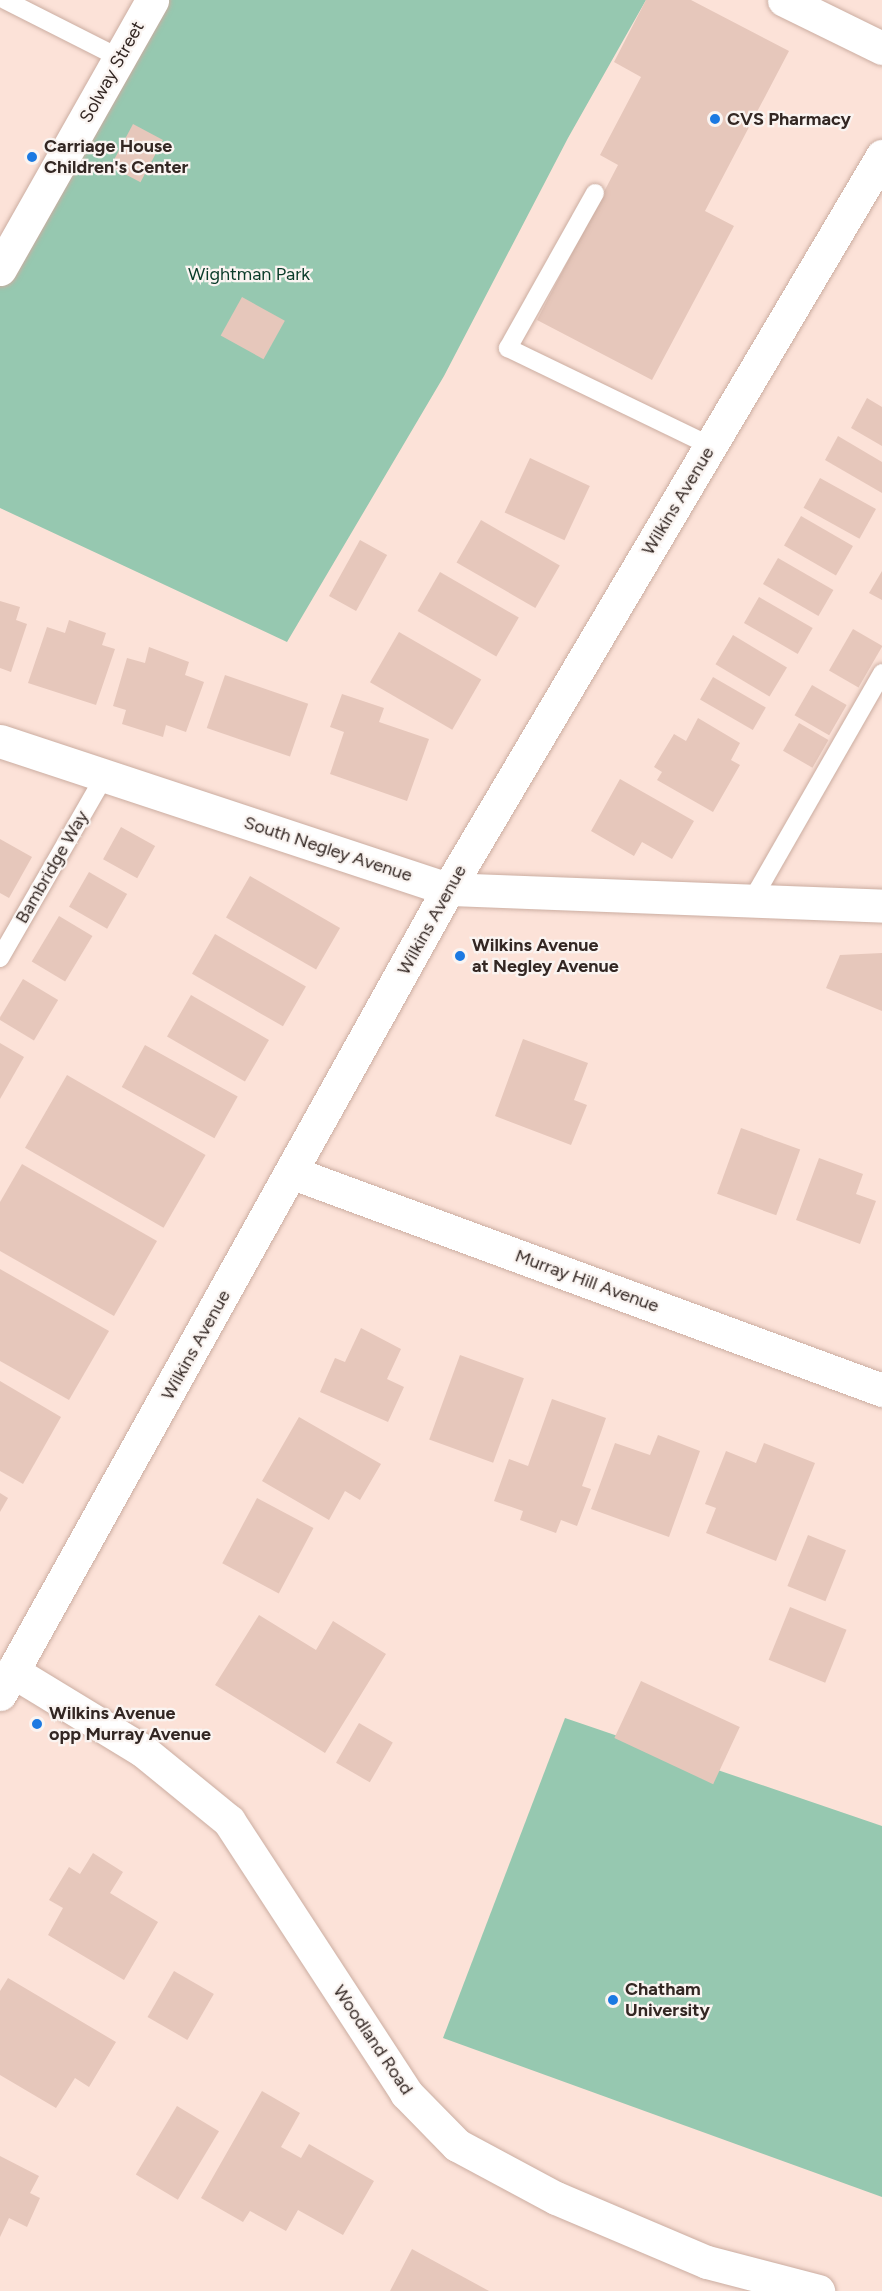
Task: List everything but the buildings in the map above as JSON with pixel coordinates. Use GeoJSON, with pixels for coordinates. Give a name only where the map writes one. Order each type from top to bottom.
{"type":"FeatureCollection","features":[{"type":"Feature","properties":{"kind":"street","name":"Solway Street"},"geometry":{"type":"LineString","coordinates":[[0,269],[152,0]]}},
{"type":"Feature","properties":{"kind":"street"},"geometry":{"type":"LineString","coordinates":[[784,0],[882,48]]}},
{"type":"Feature","properties":{"kind":"street","name":"Wilkins Avenue"},"geometry":{"type":"LineString","coordinates":[[6,1683],[293,1173],[448,889],[882,156]]}},
{"type":"Feature","properties":{"kind":"street","name":"South Negley Avenue"},"geometry":{"type":"LineString","coordinates":[[0,741],[448,889],[882,906]]}},
{"type":"Feature","properties":{"kind":"street","name":"Murray Hill Avenue"},"geometry":{"type":"LineString","coordinates":[[293,1173],[882,1390]]}},
{"type":"Feature","properties":{"kind":"street","name":"Woodland Road"},"geometry":{"type":"LineString","coordinates":[[6,1683],[142,1750],[229,1821],[406,2093],[458,2145],[556,2198],[707,2262],[818,2291]]}},
{"type":"Feature","properties":{"kind":"lane"},"geometry":{"type":"LineString","coordinates":[[4,0],[120,58]]}},
{"type":"Feature","properties":{"kind":"lane"},"geometry":{"type":"LineString","coordinates":[[596,193],[508,348],[711,446]]}},
{"type":"Feature","properties":{"kind":"lane"},"geometry":{"type":"LineString","coordinates":[[751,902],[882,674]]}},
{"type":"Feature","properties":{"kind":"lane","name":"Bambridge Way"},"geometry":{"type":"LineString","coordinates":[[0,958],[104,777]]}},
{"type":"Feature","properties":{"kind":"green space","name":"Wightman Park"},"geometry":{"type":"Polygon","coordinates":[[[152,0],[646,0],[568,138],[444,376],[287,642],[0,508],[0,269],[152,0]]]}},
{"type":"Feature","properties":{"kind":"green space"},"geometry":{"type":"Polygon","coordinates":[[[565,1718],[882,1826],[882,2197],[443,2038],[565,1718]]]}},
{"type":"Feature","properties":{"kind":"place","name":"CVS Pharmacy"},"geometry":{"type":"Point","coordinates":[715,119]}},
{"type":"Feature","properties":{"kind":"place","name":"Carriage House Children's Center"},"geometry":{"type":"Point","coordinates":[32,157]}},
{"type":"Feature","properties":{"kind":"place","name":"Wilkins Avenue at Negley Avenue"},"geometry":{"type":"Point","coordinates":[460,956]}},
{"type":"Feature","properties":{"kind":"place","name":"Wilkins Avenue opp Murray Avenue"},"geometry":{"type":"Point","coordinates":[37,1724]}},
{"type":"Feature","properties":{"kind":"place","name":"Chatham University"},"geometry":{"type":"Point","coordinates":[613,2000]}}]}
